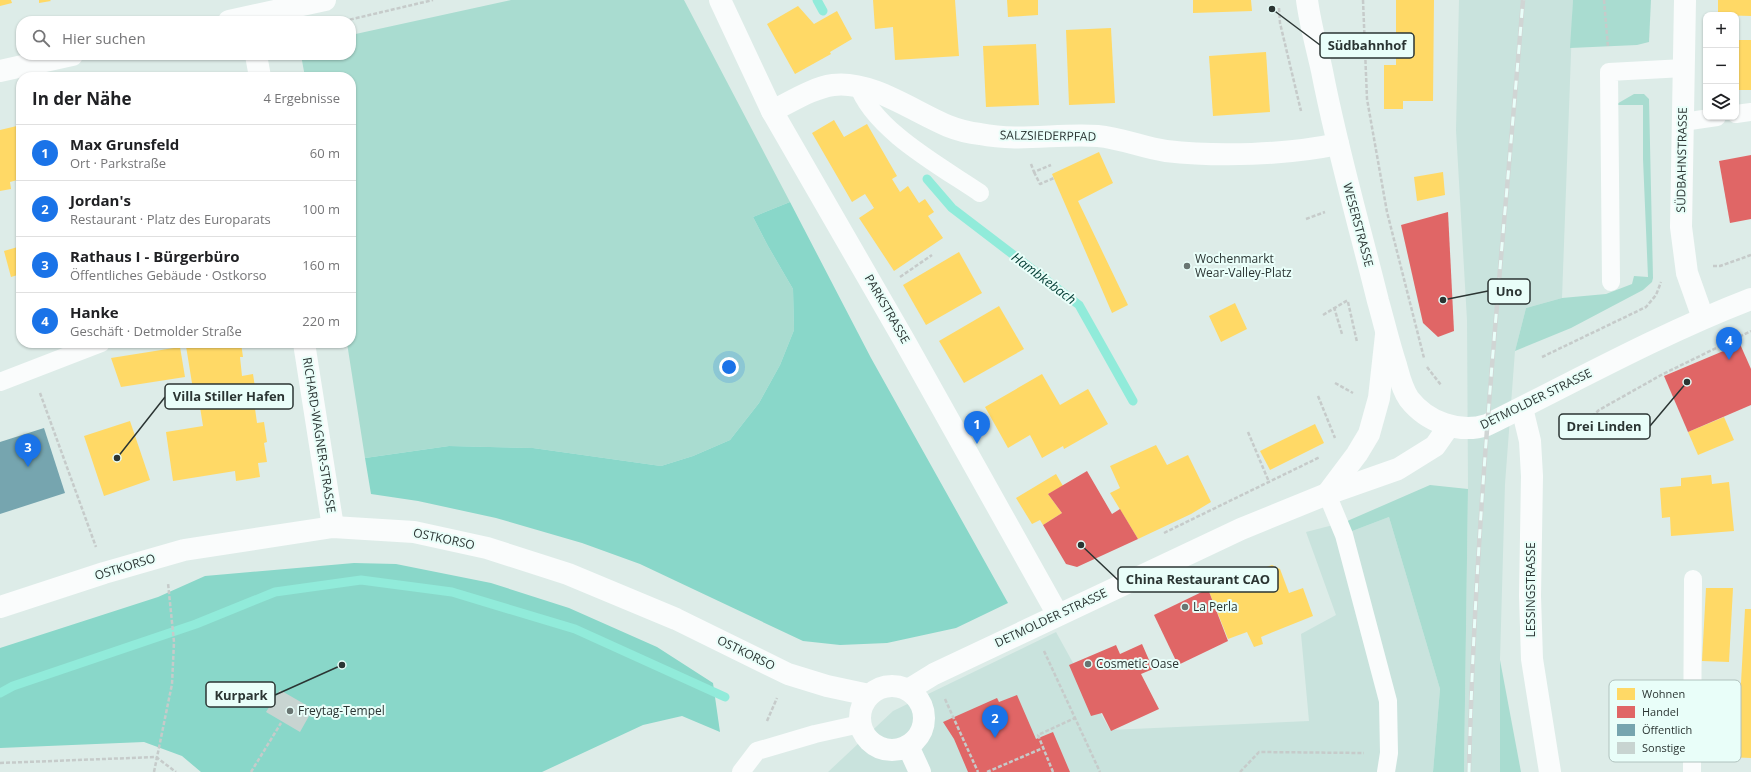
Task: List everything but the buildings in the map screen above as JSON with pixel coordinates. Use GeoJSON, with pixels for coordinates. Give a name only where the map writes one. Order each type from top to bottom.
{"type":"FeatureCollection","features":[{"type":"Feature","properties":{"kind":"street"},"geometry":{"type":"LineString","coordinates":[[258,16],[324,0]]}},
{"type":"Feature","properties":{"kind":"street","name":"PARKSTRASSE"},"geometry":{"type":"LineString","coordinates":[[720,0],[772,111],[904,340],[1058,615]]}},
{"type":"Feature","properties":{"kind":"street","name":"WESERSTRASSE"},"geometry":{"type":"LineString","coordinates":[[1308,0],[1338,144],[1386,335],[1400,379],[1408,397],[1419,410],[1435,421],[1449,426]]}},
{"type":"Feature","properties":{"kind":"street","name":"SÜDBAHNSTRASSE"},"geometry":{"type":"LineString","coordinates":[[1685,0],[1681,227],[1687,273],[1703,318]]}},
{"type":"Feature","properties":{"kind":"street"},"geometry":{"type":"LineString","coordinates":[[0,71],[50,60]]}},
{"type":"Feature","properties":{"kind":"street"},"geometry":{"type":"LineString","coordinates":[[257,60],[259,72]]}},
{"type":"Feature","properties":{"kind":"street","name":"SALZSIEDERPFAD"},"geometry":{"type":"LineString","coordinates":[[772,111],[809,93],[832,85],[858,85],[904,103],[949,126],[981,134],[1020,138],[1099,136],[1164,150],[1189,153],[1242,154],[1311,150],[1338,144]]}},
{"type":"Feature","properties":{"kind":"street","name":"DETMOLDER STRASSE"},"geometry":{"type":"LineString","coordinates":[[908,690],[934,674],[1241,529],[1327,494],[1398,469],[1435,446],[1449,426],[1476,429],[1487,425],[1565,385],[1703,318],[1751,299]]}},
{"type":"Feature","properties":{"kind":"street"},"geometry":{"type":"LineString","coordinates":[[1327,494],[1357,454],[1369,434],[1379,398],[1386,335]]}},
{"type":"Feature","properties":{"kind":"street","name":"RICHARD-WAGNER-STRASSE"},"geometry":{"type":"LineString","coordinates":[[305,348],[333,528]]}},
{"type":"Feature","properties":{"kind":"street","name":"LESSINGSTRASSE"},"geometry":{"type":"LineString","coordinates":[[1522,408],[1530,441],[1532,476],[1530,596],[1532,659],[1550,772]]}},
{"type":"Feature","properties":{"kind":"street","name":"OSTKORSO"},"geometry":{"type":"LineString","coordinates":[[0,607],[104,573],[184,550],[333,528],[414,532],[487,548],[568,574],[676,619],[788,674],[827,686],[869,696]]}},
{"type":"Feature","properties":{"kind":"street"},"geometry":{"type":"LineString","coordinates":[[888,686],[898,686],[908,690],[920,702],[923,710],[924,720],[922,730],[916,739],[908,746],[899,750],[888,750],[878,747],[870,742],[864,734],[860,724],[862,709],[869,696],[878,689],[888,686]]}},
{"type":"Feature","properties":{"kind":"street"},"geometry":{"type":"LineString","coordinates":[[908,746],[920,772]]}},
{"type":"Feature","properties":{"kind":"lane"},"geometry":{"type":"LineString","coordinates":[[1611,282],[1609,72],[1684,68]]}},
{"type":"Feature","properties":{"kind":"lane"},"geometry":{"type":"LineString","coordinates":[[858,85],[862,97],[888,128],[914,148],[980,193]]}},
{"type":"Feature","properties":{"kind":"lane"},"geometry":{"type":"LineString","coordinates":[[1739,114],[1751,112]]}},
{"type":"Feature","properties":{"kind":"lane"},"geometry":{"type":"LineString","coordinates":[[1683,122],[1703,119]]}},
{"type":"Feature","properties":{"kind":"lane"},"geometry":{"type":"LineString","coordinates":[[0,382],[88,348]]}},
{"type":"Feature","properties":{"kind":"lane"},"geometry":{"type":"LineString","coordinates":[[1327,494],[1344,534],[1388,700],[1389,753],[1386,772]]}},
{"type":"Feature","properties":{"kind":"lane"},"geometry":{"type":"LineString","coordinates":[[1692,680],[1693,579]]}},
{"type":"Feature","properties":{"kind":"lane"},"geometry":{"type":"LineString","coordinates":[[741,772],[757,751],[815,734],[860,724]]}},
{"type":"Feature","properties":{"kind":"lane"},"geometry":{"type":"LineString","coordinates":[[1692,762],[1692,772]]}},
{"type":"Feature","properties":{"kind":"path"},"geometry":{"type":"LineString","coordinates":[[356,18],[433,0]]}},
{"type":"Feature","properties":{"kind":"path"},"geometry":{"type":"LineString","coordinates":[[1278,0],[1280,23],[1299,107],[1311,150]]}},
{"type":"Feature","properties":{"kind":"path"},"geometry":{"type":"LineString","coordinates":[[1363,0],[1367,99],[1387,212],[1427,368],[1441,385]]}},
{"type":"Feature","properties":{"kind":"path"},"geometry":{"type":"LineString","coordinates":[[1604,0],[1609,72]]}},
{"type":"Feature","properties":{"kind":"path"},"geometry":{"type":"LineString","coordinates":[[1034,172],[1040,184],[1054,178]]}},
{"type":"Feature","properties":{"kind":"path"},"geometry":{"type":"LineString","coordinates":[[1306,219],[1325,212],[1327,219]]}},
{"type":"Feature","properties":{"kind":"path"},"geometry":{"type":"LineString","coordinates":[[897,279],[932,255]]}},
{"type":"Feature","properties":{"kind":"path"},"geometry":{"type":"LineString","coordinates":[[1542,357],[1646,307],[1656,295],[1660,283],[1687,273],[1710,266],[1720,266],[1751,255]]}},
{"type":"Feature","properties":{"kind":"path"},"geometry":{"type":"LineString","coordinates":[[1323,314],[1348,300],[1357,343]]}},
{"type":"Feature","properties":{"kind":"path"},"geometry":{"type":"LineString","coordinates":[[1334,307],[1342,334]]}},
{"type":"Feature","properties":{"kind":"path"},"geometry":{"type":"LineString","coordinates":[[1579,429],[1599,410],[1664,374],[1751,331]]}},
{"type":"Feature","properties":{"kind":"path"},"geometry":{"type":"LineString","coordinates":[[31,370],[82,508],[104,573]]}},
{"type":"Feature","properties":{"kind":"path"},"geometry":{"type":"LineString","coordinates":[[1335,383],[1355,394]]}},
{"type":"Feature","properties":{"kind":"path"},"geometry":{"type":"LineString","coordinates":[[1318,396],[1336,440]]}},
{"type":"Feature","properties":{"kind":"path"},"geometry":{"type":"LineString","coordinates":[[1248,432],[1269,482]]}},
{"type":"Feature","properties":{"kind":"path"},"geometry":{"type":"LineString","coordinates":[[1159,536],[1325,455]]}},
{"type":"Feature","properties":{"kind":"path"},"geometry":{"type":"LineString","coordinates":[[154,772],[172,684],[174,642],[167,580]]}},
{"type":"Feature","properties":{"kind":"path"},"geometry":{"type":"LineString","coordinates":[[1045,653],[1100,772]]}},
{"type":"Feature","properties":{"kind":"path"},"geometry":{"type":"LineString","coordinates":[[946,700],[978,772]]}},
{"type":"Feature","properties":{"kind":"path"},"geometry":{"type":"LineString","coordinates":[[1053,772],[1038,735],[1075,718]]}},
{"type":"Feature","properties":{"kind":"path"},"geometry":{"type":"LineString","coordinates":[[252,772],[281,723]]}},
{"type":"Feature","properties":{"kind":"path"},"geometry":{"type":"LineString","coordinates":[[987,772],[1043,748]]}},
{"type":"Feature","properties":{"kind":"path"},"geometry":{"type":"LineString","coordinates":[[1240,772],[1259,752],[1389,753]]}},
{"type":"Feature","properties":{"kind":"path"},"geometry":{"type":"LineString","coordinates":[[0,763],[156,757],[176,772]]}},
{"type":"Feature","properties":{"kind":"shaded area"},"geometry":{"type":"Polygon","coordinates":[[[1459,0],[1573,0],[1562,298],[1526,308],[1515,351],[1505,484],[1500,660],[1500,772],[1464,772],[1468,489],[1467,320],[1456,130],[1459,0]]]}},
{"type":"Feature","properties":{"kind":"shaded area"},"geometry":{"type":"Polygon","coordinates":[[[1389,517],[1440,689],[1433,772],[828,772],[893,711],[1056,632],[1110,730],[1309,721],[1301,634],[1336,615],[1306,532],[1345,522],[1347,533],[1389,517]]]}},
{"type":"Feature","properties":{"kind":"green space"},"geometry":{"type":"Polygon","coordinates":[[[511,0],[684,0],[790,202],[753,217],[793,289],[794,330],[780,365],[759,403],[730,440],[693,456],[661,466],[533,448],[449,446],[365,458],[348,348],[356,348],[356,72],[304,72],[302,60],[356,60],[356,34],[511,0]]]}},
{"type":"Feature","properties":{"kind":"green space"},"geometry":{"type":"Polygon","coordinates":[[[1573,0],[1651,0],[1649,42],[1637,45],[1570,48],[1573,0]]]}},
{"type":"Feature","properties":{"kind":"green space"},"geometry":{"type":"Polygon","coordinates":[[[1634,94],[1644,94],[1649,99],[1652,282],[1643,290],[1571,328],[1515,351],[1526,308],[1562,298],[1606,294],[1632,284],[1634,276],[1648,277],[1643,159],[1643,105],[1615,105],[1634,94]]]}},
{"type":"Feature","properties":{"kind":"green space"},"geometry":{"type":"Polygon","coordinates":[[[790,202],[871,358],[1008,603],[956,628],[887,643],[840,645],[803,641],[640,564],[582,543],[496,518],[418,501],[371,494],[365,458],[449,446],[533,448],[661,466],[693,456],[730,440],[759,403],[780,365],[794,330],[793,289],[753,217],[790,202]]]}},
{"type":"Feature","properties":{"kind":"green space"},"geometry":{"type":"Polygon","coordinates":[[[1430,485],[1468,489],[1464,772],[1433,772],[1440,689],[1389,517],[1347,533],[1345,522],[1430,485]]]}},
{"type":"Feature","properties":{"kind":"green space"},"geometry":{"type":"Polygon","coordinates":[[[354,563],[396,564],[491,583],[569,608],[657,647],[713,683],[720,732],[682,716],[643,725],[542,772],[201,772],[182,756],[144,742],[0,748],[0,648],[158,597],[205,576],[354,563]]]}},
{"type":"Feature","properties":{"kind":"green space"},"geometry":{"type":"Polygon","coordinates":[[[1500,660],[1521,772],[1500,772],[1500,660]]]}},
{"type":"Feature","properties":{"kind":"waterway","name":"Hambkebach"},"geometry":{"type":"LineString","coordinates":[[817,0],[823,11]]}},
{"type":"Feature","properties":{"kind":"waterway","name":"Hambkebach"},"geometry":{"type":"LineString","coordinates":[[927,179],[952,208],[1079,305],[1133,401]]}},
{"type":"Feature","properties":{"kind":"waterway"},"geometry":{"type":"LineString","coordinates":[[0,693],[13,686],[196,624],[275,592],[361,580],[452,592],[575,629],[725,697]]}},
{"type":"Feature","properties":{"kind":"railway"},"geometry":{"type":"LineString","coordinates":[[1469,772],[1472,675],[1483,482],[1523,0]]}},
{"type":"Feature","properties":{"kind":"place","name":"Südbahnhof"},"geometry":{"type":"Point","coordinates":[1272,9]}},
{"type":"Feature","properties":{"kind":"place","name":"Wochenmarkt Wear-Valley-Platz"},"geometry":{"type":"Point","coordinates":[1187,266]}},
{"type":"Feature","properties":{"kind":"place","name":"Uno"},"geometry":{"type":"Point","coordinates":[1443,300]}},
{"type":"Feature","properties":{"kind":"place","name":"Hanke"},"geometry":{"type":"Point","coordinates":[1729,360]}},
{"type":"Feature","properties":{"kind":"place","name":"Drei Linden"},"geometry":{"type":"Point","coordinates":[1687,382]}},
{"type":"Feature","properties":{"kind":"place","name":"Max Grunsfeld"},"geometry":{"type":"Point","coordinates":[977,444]}},
{"type":"Feature","properties":{"kind":"place","name":"Villa Stiller Hafen"},"geometry":{"type":"Point","coordinates":[117,458]}},
{"type":"Feature","properties":{"kind":"place","name":"Rathaus I - Bürgerbüro"},"geometry":{"type":"Point","coordinates":[28,467]}},
{"type":"Feature","properties":{"kind":"place","name":"China Restaurant CAO"},"geometry":{"type":"Point","coordinates":[1081,545]}},
{"type":"Feature","properties":{"kind":"place","name":"La Perla"},"geometry":{"type":"Point","coordinates":[1185,607]}},
{"type":"Feature","properties":{"kind":"place","name":"Cosmetic Oase"},"geometry":{"type":"Point","coordinates":[1088,664]}},
{"type":"Feature","properties":{"kind":"place","name":"Kurpark"},"geometry":{"type":"Point","coordinates":[342,665]}},
{"type":"Feature","properties":{"kind":"place","name":"Freytag-Tempel"},"geometry":{"type":"Point","coordinates":[290,711]}},
{"type":"Feature","properties":{"kind":"place","name":"Jordan's"},"geometry":{"type":"Point","coordinates":[995,738]}}]}
